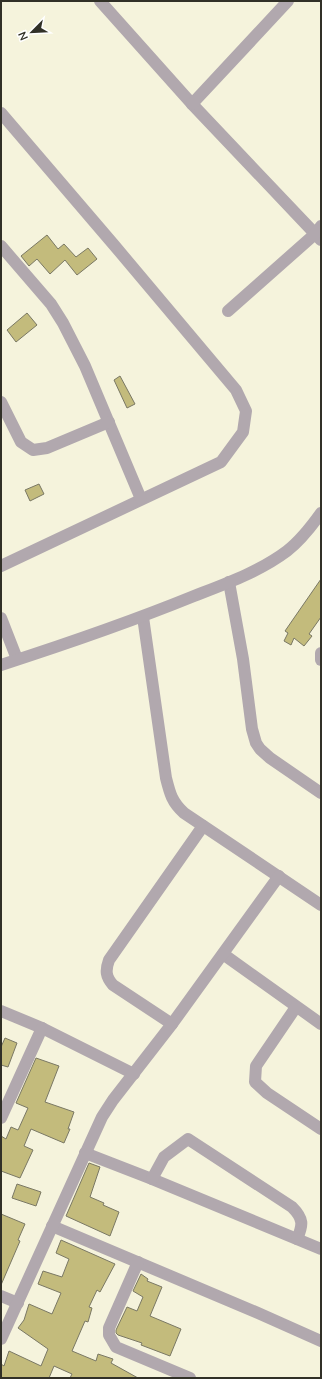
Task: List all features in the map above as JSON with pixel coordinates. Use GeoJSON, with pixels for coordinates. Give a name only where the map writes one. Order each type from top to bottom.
{"type":"FeatureCollection","features":[{"type":"Feature","properties":{"kind":"street"},"geometry":{"type":"LineString","coordinates":[[100,1],[192,104],[319,233],[228,311]]}},
{"type":"Feature","properties":{"kind":"street"},"geometry":{"type":"LineString","coordinates":[[192,104],[288,1]]}},
{"type":"Feature","properties":{"kind":"street"},"geometry":{"type":"LineString","coordinates":[[1,113],[236,390],[246,411],[244,432],[221,462],[1,566]]}},
{"type":"Feature","properties":{"kind":"street"},"geometry":{"type":"LineString","coordinates":[[1,246],[58,314],[86,366],[141,499]]}},
{"type":"Feature","properties":{"kind":"street"},"geometry":{"type":"LineString","coordinates":[[1,402],[21,442],[33,450],[48,448],[109,422]]}},
{"type":"Feature","properties":{"kind":"street"},"geometry":{"type":"LineString","coordinates":[[1,664],[143,617],[229,582],[265,565],[287,551],[304,535],[321,513]]}},
{"type":"Feature","properties":{"kind":"street"},"geometry":{"type":"LineString","coordinates":[[229,582],[243,659],[252,729],[256,743],[270,758],[321,793]]}},
{"type":"Feature","properties":{"kind":"street"},"geometry":{"type":"LineString","coordinates":[[143,617],[171,798],[184,813],[321,905]]}},
{"type":"Feature","properties":{"kind":"street"},"geometry":{"type":"LineString","coordinates":[[1,618],[17,659]]}},
{"type":"Feature","properties":{"kind":"street"},"geometry":{"type":"LineString","coordinates":[[321,652],[321,660]]}},
{"type":"Feature","properties":{"kind":"street"},"geometry":{"type":"LineString","coordinates":[[172,1024],[108,980],[106,967],[109,960],[203,826]]}},
{"type":"Feature","properties":{"kind":"street"},"geometry":{"type":"LineString","coordinates":[[1,1339],[85,1153],[107,1109],[172,1024],[279,876]]}},
{"type":"Feature","properties":{"kind":"street"},"geometry":{"type":"LineString","coordinates":[[223,954],[321,1024]]}},
{"type":"Feature","properties":{"kind":"street"},"geometry":{"type":"LineString","coordinates":[[296,1007],[256,1066],[255,1082],[261,1088],[321,1128]]}},
{"type":"Feature","properties":{"kind":"street"},"geometry":{"type":"LineString","coordinates":[[1,1011],[42,1028],[134,1074]]}},
{"type":"Feature","properties":{"kind":"street"},"geometry":{"type":"LineString","coordinates":[[2,1111],[42,1028]]}},
{"type":"Feature","properties":{"kind":"street"},"geometry":{"type":"LineString","coordinates":[[152,1179],[164,1157],[188,1139],[299,1213],[302,1220],[302,1227],[297,1239]]}},
{"type":"Feature","properties":{"kind":"street"},"geometry":{"type":"LineString","coordinates":[[85,1153],[321,1249]]}},
{"type":"Feature","properties":{"kind":"street"},"geometry":{"type":"LineString","coordinates":[[52,1226],[321,1341]]}},
{"type":"Feature","properties":{"kind":"street"},"geometry":{"type":"LineString","coordinates":[[138,1262],[109,1328],[108,1335],[116,1347],[190,1378]]}},
{"type":"Feature","properties":{"kind":"street"},"geometry":{"type":"LineString","coordinates":[[1,1296],[18,1303]]}},
{"type":"Feature","properties":{"kind":"building"},"geometry":{"type":"Polygon","coordinates":[[[47,235],[58,249],[64,244],[76,257],[88,248],[97,259],[77,275],[65,260],[50,274],[37,259],[29,266],[21,256],[47,235]]]}},
{"type":"Feature","properties":{"kind":"building"},"geometry":{"type":"Polygon","coordinates":[[[27,313],[37,325],[16,342],[7,330],[27,313]]]}},
{"type":"Feature","properties":{"kind":"building"},"geometry":{"type":"Polygon","coordinates":[[[120,376],[135,404],[127,408],[114,380],[120,376]]]}},
{"type":"Feature","properties":{"kind":"building"},"geometry":{"type":"Polygon","coordinates":[[[39,484],[44,494],[30,501],[25,490],[39,484]]]}},
{"type":"Feature","properties":{"kind":"building"},"geometry":{"type":"Polygon","coordinates":[[[321,579],[321,617],[309,634],[312,636],[304,646],[294,638],[291,645],[284,641],[288,633],[285,631],[321,579]]]}},
{"type":"Feature","properties":{"kind":"building"},"geometry":{"type":"Polygon","coordinates":[[[5,1038],[17,1043],[8,1067],[1,1065],[1,1047],[5,1038]]]}},
{"type":"Feature","properties":{"kind":"building"},"geometry":{"type":"Polygon","coordinates":[[[36,1058],[59,1066],[45,1102],[74,1112],[68,1129],[70,1129],[64,1143],[31,1129],[24,1146],[33,1150],[20,1178],[1,1171],[1,1136],[6,1139],[11,1127],[18,1130],[28,1108],[16,1103],[36,1058]]]}},
{"type":"Feature","properties":{"kind":"building"},"geometry":{"type":"Polygon","coordinates":[[[89,1163],[100,1167],[90,1197],[119,1212],[110,1236],[66,1216],[89,1163]]]}},
{"type":"Feature","properties":{"kind":"building"},"geometry":{"type":"Polygon","coordinates":[[[17,1184],[41,1192],[36,1206],[12,1198],[17,1184]]]}},
{"type":"Feature","properties":{"kind":"building"},"geometry":{"type":"Polygon","coordinates":[[[1,1214],[25,1224],[18,1240],[20,1241],[1,1285],[1,1214]]]}},
{"type":"Feature","properties":{"kind":"building"},"geometry":{"type":"Polygon","coordinates":[[[61,1240],[115,1264],[100,1292],[97,1290],[89,1307],[92,1308],[88,1322],[85,1321],[72,1351],[96,1361],[98,1354],[113,1359],[111,1363],[138,1378],[70,1378],[72,1374],[54,1366],[49,1378],[1,1378],[1,1364],[4,1366],[9,1351],[41,1366],[48,1349],[18,1328],[24,1320],[29,1304],[52,1314],[61,1293],[38,1284],[43,1271],[62,1277],[69,1259],[56,1253],[61,1240]]]}},
{"type":"Feature","properties":{"kind":"building"},"geometry":{"type":"Polygon","coordinates":[[[141,1274],[148,1279],[147,1281],[162,1287],[150,1316],[181,1329],[170,1356],[141,1345],[142,1343],[116,1333],[127,1307],[137,1311],[143,1297],[133,1291],[141,1274]]]}}]}
